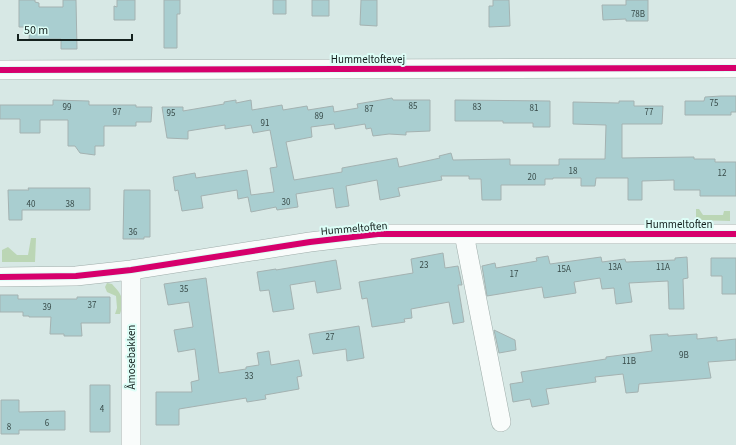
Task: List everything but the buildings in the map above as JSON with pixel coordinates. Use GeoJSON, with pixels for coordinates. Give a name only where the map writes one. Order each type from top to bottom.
{"type":"FeatureCollection","features":[{"type":"Feature","properties":{"kind":"street","name":"Hummeltoftevej"},"geometry":{"type":"LineString","coordinates":[[0,70],[736,68]]}},
{"type":"Feature","properties":{"kind":"street","name":"Hummeltoften"},"geometry":{"type":"LineString","coordinates":[[0,277],[76,276],[131,270],[310,242],[378,234],[736,234]]}},
{"type":"Feature","properties":{"kind":"street"},"geometry":{"type":"LineString","coordinates":[[464,234],[501,422]]}},
{"type":"Feature","properties":{"kind":"street","name":"Åmosebakken"},"geometry":{"type":"LineString","coordinates":[[131,270],[131,445]]}},
{"type":"Feature","properties":{"kind":"green space"},"geometry":{"type":"Polygon","coordinates":[[[696,209],[699,209],[703,215],[723,215],[724,211],[730,211],[730,221],[696,220],[696,209]]]}},
{"type":"Feature","properties":{"kind":"green space"},"geometry":{"type":"Polygon","coordinates":[[[31,238],[36,238],[35,262],[2,262],[2,250],[8,247],[17,255],[28,255],[31,238]]]}},
{"type":"Feature","properties":{"kind":"green space"},"geometry":{"type":"Polygon","coordinates":[[[107,283],[112,284],[122,298],[120,314],[115,314],[117,308],[116,296],[107,292],[105,287],[107,283]]]}},
{"type":"Feature","properties":{"kind":"cycle path"},"geometry":{"type":"LineString","coordinates":[[0,70],[736,68]]}},
{"type":"Feature","properties":{"kind":"cycle path"},"geometry":{"type":"LineString","coordinates":[[0,277],[76,276],[131,270],[310,242],[378,234],[736,234]]}}]}
